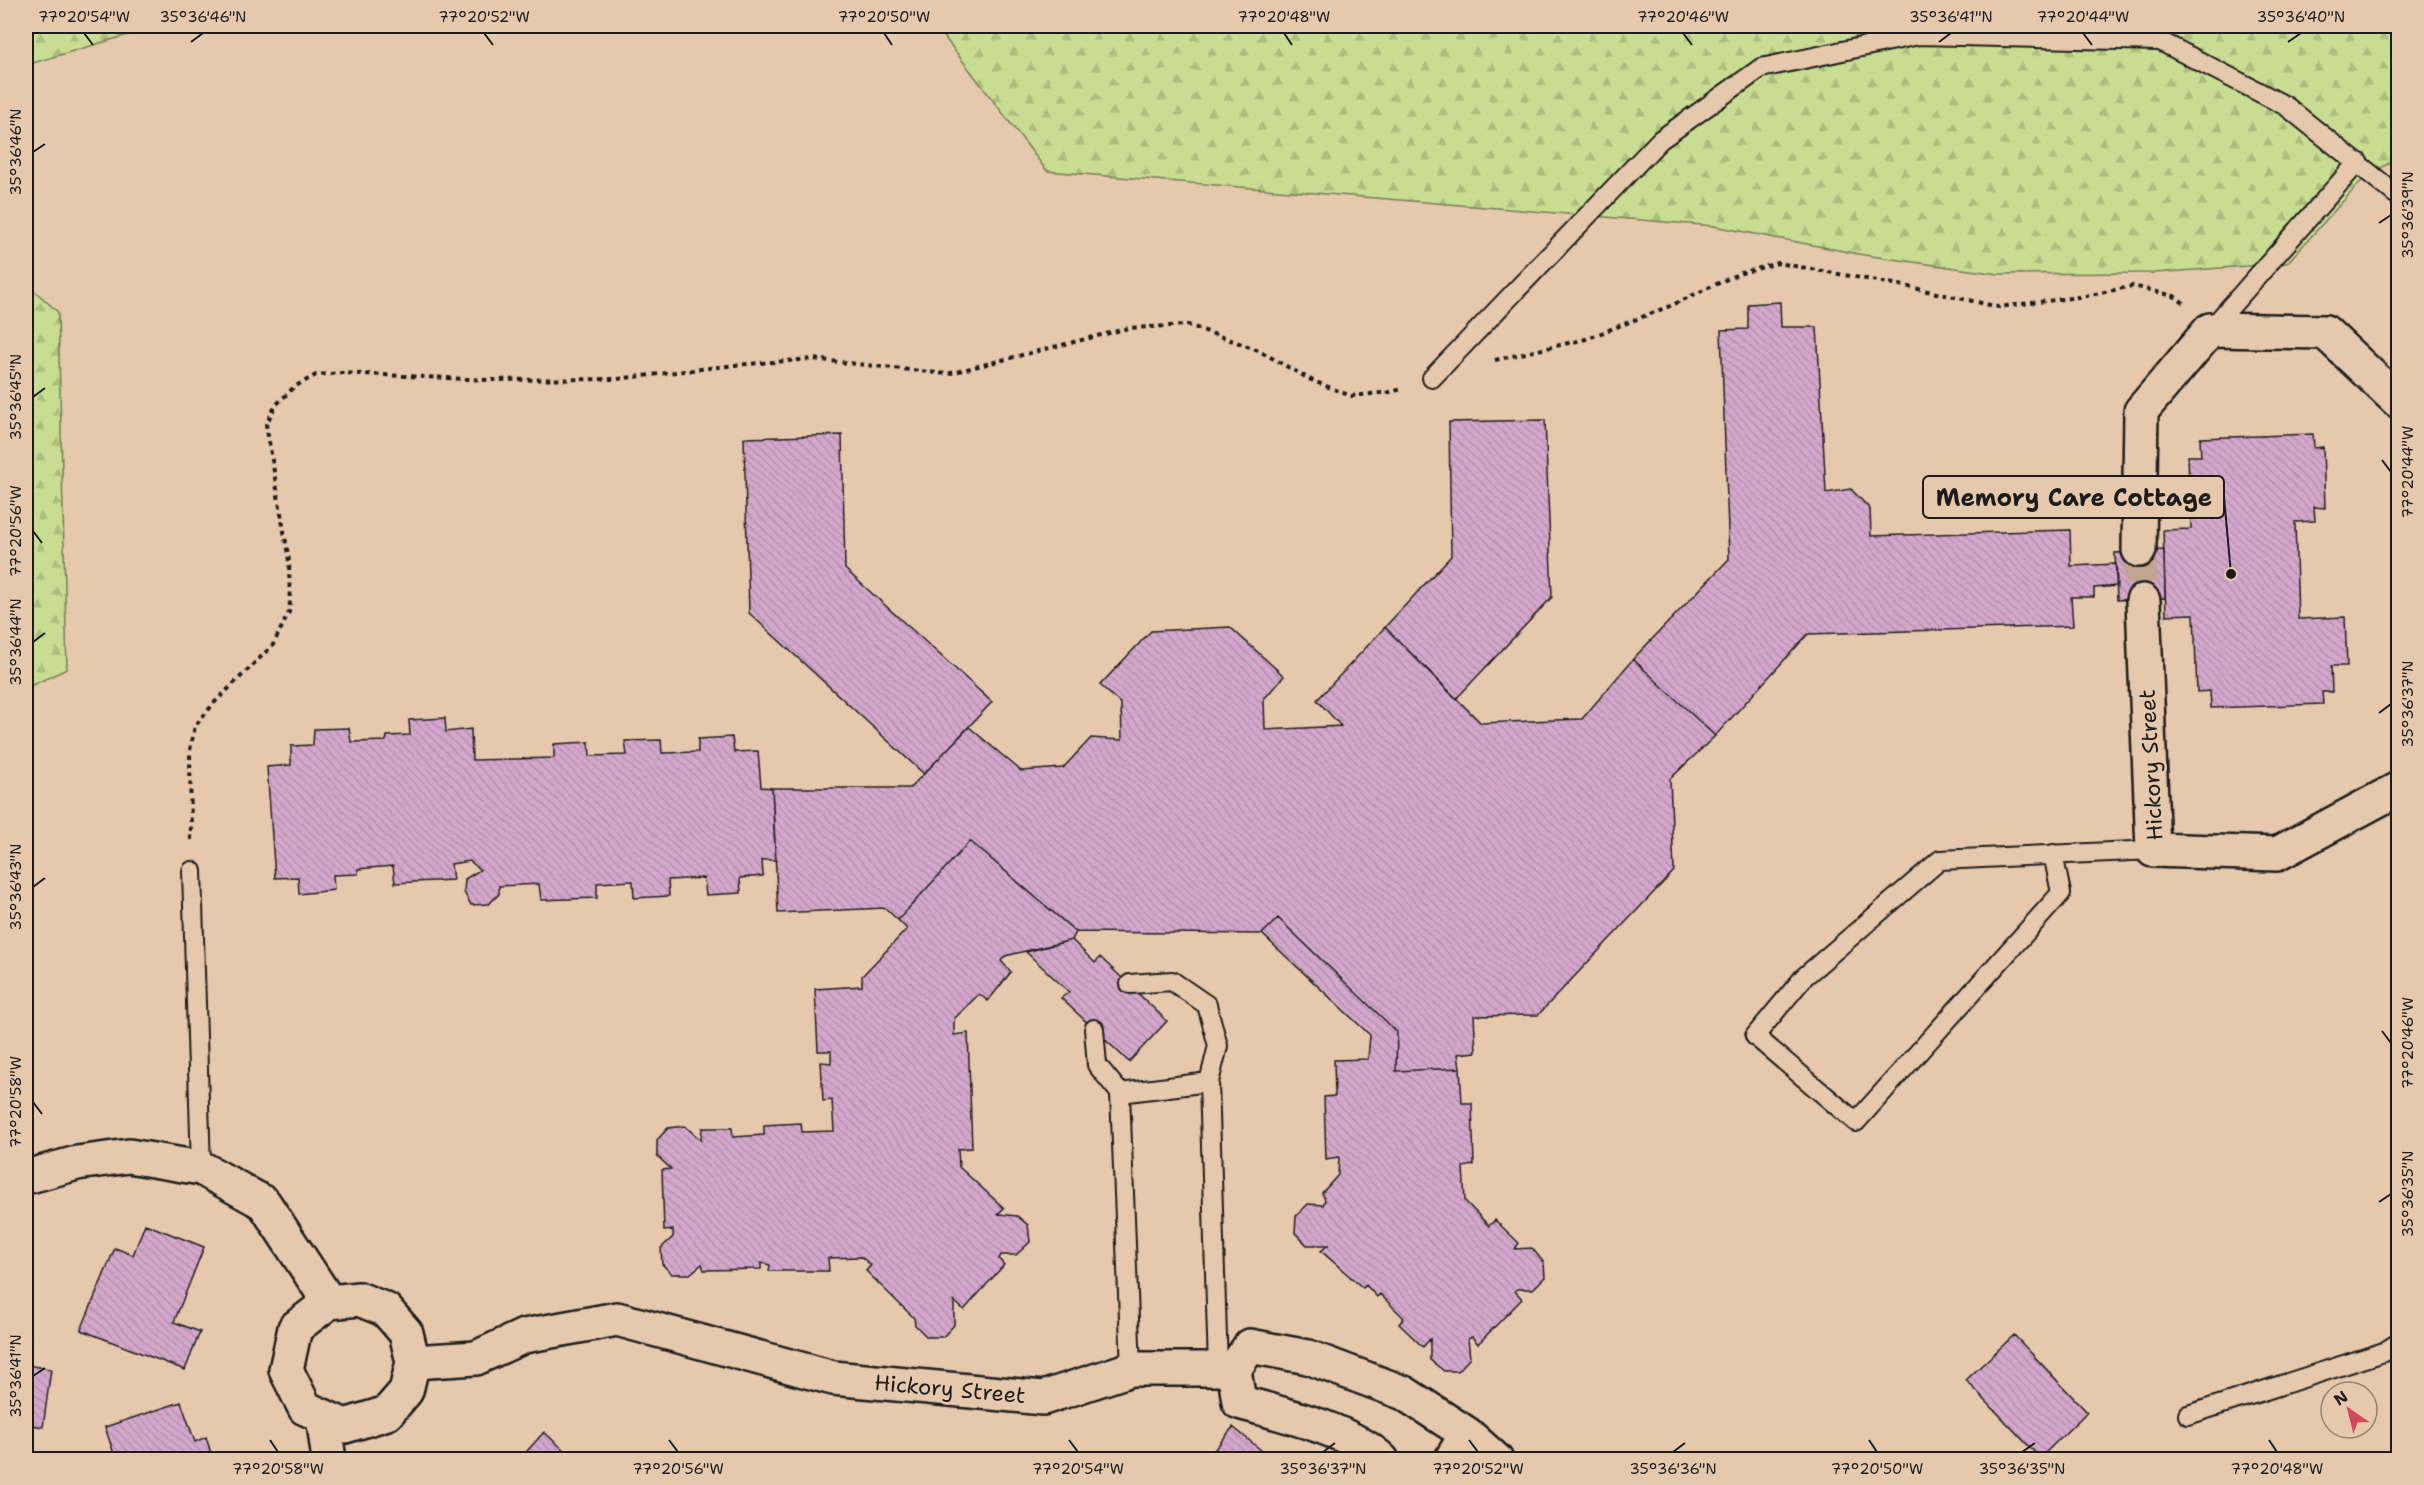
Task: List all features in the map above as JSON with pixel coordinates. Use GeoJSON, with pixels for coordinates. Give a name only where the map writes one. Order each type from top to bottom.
{"type":"FeatureCollection","features":[{"type":"Feature","properties":{"kind":"street"},"geometry":{"type":"LineString","coordinates":[[2139,550],[2141,411],[2210,330],[2325,333],[2398,400]]}},
{"type":"Feature","properties":{"kind":"street","name":"Hickory Street"},"geometry":{"type":"LineString","coordinates":[[2143,601],[2152,850],[2277,854],[2398,789]]}},
{"type":"Feature","properties":{"kind":"street"},"geometry":{"type":"LineString","coordinates":[[26,1177],[77,1162],[129,1156],[201,1168],[264,1203],[329,1302]]}},
{"type":"Feature","properties":{"kind":"street"},"geometry":{"type":"LineString","coordinates":[[359,1299],[386,1310],[406,1333],[413,1362],[406,1391],[387,1413],[345,1425],[305,1408],[286,1370],[295,1328],[329,1302],[359,1299]]}},
{"type":"Feature","properties":{"kind":"street","name":"Hickory Street"},"geometry":{"type":"LineString","coordinates":[[413,1362],[476,1358],[524,1336],[617,1319],[833,1378],[1043,1398],[1131,1370],[1226,1369]]}},
{"type":"Feature","properties":{"kind":"street"},"geometry":{"type":"LineString","coordinates":[[1382,1460],[1370,1449],[1312,1423],[1239,1402],[1226,1369],[1250,1346],[1308,1357],[1404,1393],[1459,1447],[1496,1460]]}},
{"type":"Feature","properties":{"kind":"street"},"geometry":{"type":"LineString","coordinates":[[323,1416],[329,1460]]}},
{"type":"Feature","properties":{"kind":"lane"},"geometry":{"type":"LineString","coordinates":[[1432,378],[1660,140],[1761,68],[1919,35],[2160,41],[2286,106],[2398,196]]}},
{"type":"Feature","properties":{"kind":"lane"},"geometry":{"type":"LineString","coordinates":[[2210,330],[2358,162]]}},
{"type":"Feature","properties":{"kind":"lane"},"geometry":{"type":"LineString","coordinates":[[2053,854],[2061,893],[1856,1122],[1755,1036],[1804,977],[1940,860],[2053,854],[2152,850]]}},
{"type":"Feature","properties":{"kind":"lane"},"geometry":{"type":"LineString","coordinates":[[192,871],[201,1168]]}},
{"type":"Feature","properties":{"kind":"lane"},"geometry":{"type":"LineString","coordinates":[[1130,984],[1172,981],[1207,1005],[1218,1046],[1209,1082],[1226,1369]]}},
{"type":"Feature","properties":{"kind":"lane"},"geometry":{"type":"LineString","coordinates":[[1094,1029],[1097,1065],[1120,1093],[1131,1370]]}},
{"type":"Feature","properties":{"kind":"lane"},"geometry":{"type":"LineString","coordinates":[[1120,1093],[1209,1082]]}},
{"type":"Feature","properties":{"kind":"lane"},"geometry":{"type":"LineString","coordinates":[[2188,1415],[2384,1352],[2398,1343]]}},
{"type":"Feature","properties":{"kind":"path"},"geometry":{"type":"LineString","coordinates":[[192,871],[190,750],[195,726],[215,702],[273,645],[290,610],[289,561],[266,424],[276,405],[294,387],[316,375],[342,373],[488,380],[617,379],[735,365],[812,359],[947,374],[1129,328],[1188,325],[1256,349],[1311,380],[1351,396],[1391,392],[1466,367],[1586,339],[1670,306],[1738,274],[1778,263],[1905,286],[1999,307],[2086,296],[2133,286],[2174,296],[2195,310],[2210,330]]}},
{"type":"Feature","properties":{"kind":"green space"},"geometry":{"type":"Polygon","coordinates":[[[26,26],[158,26],[26,65],[26,26]]]}},
{"type":"Feature","properties":{"kind":"green space"},"geometry":{"type":"Polygon","coordinates":[[[942,26],[2398,26],[2398,158],[2365,177],[2287,263],[2155,273],[1998,274],[1864,255],[1714,226],[1047,171],[942,34],[942,26]]]}},
{"type":"Feature","properties":{"kind":"green space"},"geometry":{"type":"Polygon","coordinates":[[[26,283],[58,312],[67,669],[26,688],[26,283]]]}},
{"type":"Feature","properties":{"kind":"building"},"geometry":{"type":"Polygon","coordinates":[[[1780,302],[1781,327],[1817,327],[1826,493],[1851,489],[1870,509],[1871,536],[2070,530],[2071,566],[2116,564],[2117,586],[2094,588],[2094,597],[2071,597],[2073,626],[1808,634],[1715,736],[1633,659],[1729,559],[1721,330],[1748,329],[1748,304],[1780,302]]]}},
{"type":"Feature","properties":{"kind":"building"},"geometry":{"type":"Polygon","coordinates":[[[1545,420],[1552,597],[1456,699],[1385,627],[1451,556],[1449,422],[1545,420]]]}},
{"type":"Feature","properties":{"kind":"building"},"geometry":{"type":"Polygon","coordinates":[[[2313,434],[2314,448],[2323,447],[2325,508],[2314,507],[2315,521],[2295,522],[2298,619],[2345,617],[2347,666],[2331,666],[2332,692],[2322,692],[2323,704],[2211,708],[2210,691],[2197,692],[2194,614],[2166,615],[2163,530],[2191,529],[2188,456],[2201,456],[2200,438],[2313,434]]]}},
{"type":"Feature","properties":{"kind":"building"},"geometry":{"type":"Polygon","coordinates":[[[842,435],[845,569],[992,702],[924,774],[749,613],[744,438],[842,435]]]}},
{"type":"Feature","properties":{"kind":"building"},"geometry":{"type":"Polygon","coordinates":[[[2164,550],[2165,598],[2117,600],[2115,553],[2164,550]]]}},
{"type":"Feature","properties":{"kind":"building"},"geometry":{"type":"Polygon","coordinates":[[[1230,627],[1284,676],[1264,699],[1265,730],[1341,726],[1317,700],[1385,627],[1481,723],[1582,719],[1633,659],[1715,736],[1670,779],[1674,871],[1538,1015],[1474,1016],[1476,1052],[1458,1054],[1460,1068],[1396,1071],[1397,1032],[1278,918],[1262,934],[1076,932],[970,841],[898,920],[885,908],[778,913],[772,788],[910,788],[969,727],[1021,771],[1063,768],[1091,738],[1122,740],[1121,704],[1100,685],[1151,631],[1230,627]]]}},
{"type":"Feature","properties":{"kind":"building"},"geometry":{"type":"Polygon","coordinates":[[[445,718],[446,732],[471,729],[472,760],[554,758],[554,744],[589,742],[590,756],[627,755],[625,741],[661,740],[662,753],[698,752],[698,739],[732,737],[734,752],[758,751],[761,787],[772,788],[776,860],[762,860],[763,876],[740,878],[741,893],[706,895],[704,878],[668,880],[669,896],[634,898],[633,881],[597,883],[597,898],[541,900],[539,884],[499,886],[499,894],[489,904],[471,905],[464,892],[465,879],[480,870],[470,861],[451,864],[453,880],[395,883],[393,866],[358,869],[358,874],[333,875],[334,890],[299,894],[298,877],[275,878],[267,767],[291,765],[291,746],[313,745],[314,729],[349,728],[351,742],[386,741],[387,736],[410,735],[409,720],[445,718]]]}},
{"type":"Feature","properties":{"kind":"building"},"geometry":{"type":"Polygon","coordinates":[[[970,841],[1076,932],[1072,940],[1005,956],[1001,961],[1011,972],[988,1001],[979,994],[954,1019],[954,1035],[968,1033],[972,1148],[958,1149],[959,1167],[1004,1208],[998,1214],[1017,1216],[1028,1225],[1030,1242],[1016,1255],[1001,1255],[999,1259],[1004,1265],[964,1310],[954,1301],[954,1325],[943,1337],[927,1337],[915,1325],[914,1318],[866,1271],[871,1265],[861,1257],[828,1258],[829,1271],[769,1271],[770,1265],[761,1263],[761,1269],[704,1270],[702,1264],[690,1274],[672,1274],[662,1264],[661,1248],[673,1237],[673,1230],[664,1231],[662,1170],[671,1169],[657,1156],[657,1140],[668,1128],[685,1126],[701,1140],[702,1128],[732,1128],[733,1137],[764,1135],[764,1125],[801,1123],[802,1132],[834,1131],[832,1100],[823,1101],[821,1062],[831,1063],[831,1051],[818,1051],[815,989],[862,986],[862,976],[907,929],[898,920],[970,841]]]}},
{"type":"Feature","properties":{"kind":"building"},"geometry":{"type":"Polygon","coordinates":[[[1278,918],[1397,1032],[1396,1071],[1460,1068],[1462,1103],[1472,1103],[1474,1165],[1463,1167],[1465,1201],[1489,1226],[1495,1220],[1519,1243],[1515,1249],[1532,1248],[1544,1263],[1545,1277],[1533,1289],[1515,1291],[1522,1299],[1478,1344],[1472,1337],[1468,1339],[1470,1358],[1458,1371],[1444,1371],[1430,1360],[1430,1339],[1423,1347],[1399,1324],[1404,1318],[1380,1294],[1377,1297],[1366,1285],[1363,1288],[1321,1251],[1328,1245],[1307,1245],[1295,1233],[1296,1216],[1308,1204],[1323,1205],[1325,1200],[1322,1193],[1338,1175],[1339,1157],[1326,1159],[1324,1097],[1335,1096],[1334,1060],[1368,1059],[1370,1035],[1262,934],[1278,918]]]}},
{"type":"Feature","properties":{"kind":"building"},"geometry":{"type":"Polygon","coordinates":[[[1072,940],[1095,963],[1100,957],[1167,1021],[1129,1062],[1061,998],[1069,992],[1026,952],[1072,940]]]}},
{"type":"Feature","properties":{"kind":"building"},"geometry":{"type":"Polygon","coordinates":[[[145,1224],[204,1247],[174,1322],[200,1332],[185,1370],[81,1330],[115,1248],[133,1255],[145,1224]]]}},
{"type":"Feature","properties":{"kind":"building"},"geometry":{"type":"Polygon","coordinates":[[[26,1332],[31,1333],[26,1365],[26,1332]]]}},
{"type":"Feature","properties":{"kind":"building"},"geometry":{"type":"Polygon","coordinates":[[[2014,1335],[2087,1412],[2040,1458],[1966,1380],[2014,1335]]]}},
{"type":"Feature","properties":{"kind":"building"},"geometry":{"type":"Polygon","coordinates":[[[26,1365],[51,1369],[43,1427],[26,1424],[26,1365]]]}},
{"type":"Feature","properties":{"kind":"building"},"geometry":{"type":"Polygon","coordinates":[[[181,1402],[195,1442],[206,1437],[213,1460],[116,1460],[105,1427],[181,1402]]]}},
{"type":"Feature","properties":{"kind":"building"},"geometry":{"type":"Polygon","coordinates":[[[1233,1427],[1273,1460],[1206,1460],[1233,1427]]]}},
{"type":"Feature","properties":{"kind":"building"},"geometry":{"type":"Polygon","coordinates":[[[544,1432],[575,1460],[519,1460],[544,1432]]]}},
{"type":"Feature","properties":{"kind":"tunnel"},"geometry":{"type":"LineString","coordinates":[[2139,550],[2143,601]]}},
{"type":"Feature","properties":{"kind":"place","name":"Memory Care Cottage"},"geometry":{"type":"Point","coordinates":[2231,574]}}]}
